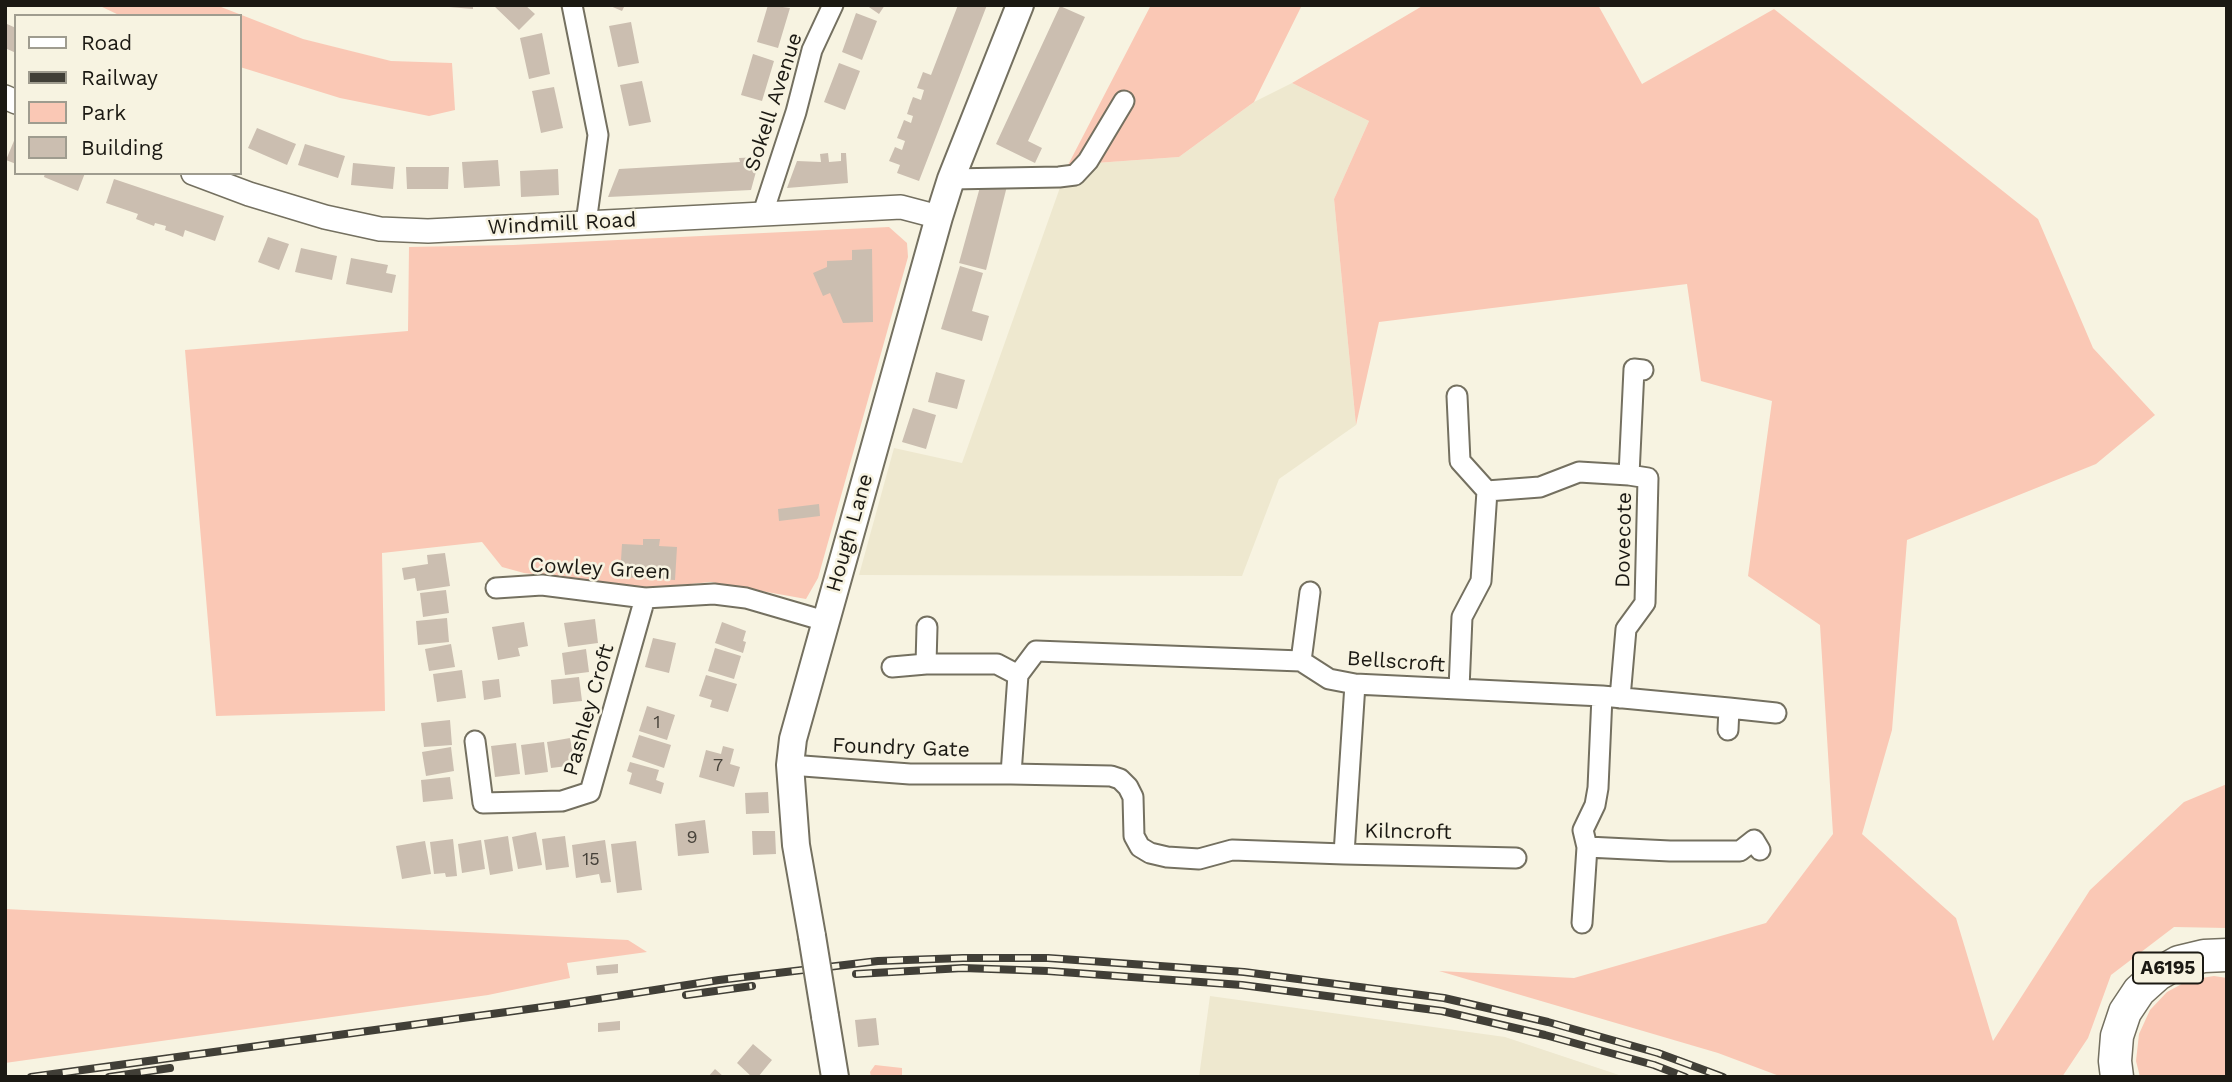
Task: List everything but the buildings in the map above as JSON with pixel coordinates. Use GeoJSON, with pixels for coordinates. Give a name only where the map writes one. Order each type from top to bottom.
{"type":"FeatureCollection","features":[{"type":"Feature","properties":{"kind":"highway","name":"A6195"},"geometry":{"type":"LineString","coordinates":[[2117,1077],[2117,1036],[2125,1012],[2139,991],[2158,974],[2179,962],[2204,956],[2227,955]]}},
{"type":"Feature","properties":{"kind":"main road","name":"Hough Lane"},"geometry":{"type":"LineString","coordinates":[[835,1077],[796,845],[790,765],[793,739],[939,217],[951,179],[1020,5]]}},
{"type":"Feature","properties":{"kind":"street"},"geometry":{"type":"LineString","coordinates":[[572,5],[598,135],[586,223]]}},
{"type":"Feature","properties":{"kind":"street","name":"Sokell Avenue"},"geometry":{"type":"LineString","coordinates":[[763,213],[796,111],[812,50],[833,5]]}},
{"type":"Feature","properties":{"kind":"street"},"geometry":{"type":"LineString","coordinates":[[951,179],[1075,175],[1088,161],[1124,100]]}},
{"type":"Feature","properties":{"kind":"street","name":"Windmill Road"},"geometry":{"type":"LineString","coordinates":[[199,175],[276,203],[380,229],[428,232],[901,207],[939,217]]}},
{"type":"Feature","properties":{"kind":"street","name":"Dovecote"},"geometry":{"type":"LineString","coordinates":[[1629,475],[1634,369],[1643,370]]}},
{"type":"Feature","properties":{"kind":"street"},"geometry":{"type":"LineString","coordinates":[[1457,396],[1460,461],[1487,491],[1480,581],[1462,617],[1459,689]]}},
{"type":"Feature","properties":{"kind":"street","name":"Dovecote"},"geometry":{"type":"LineString","coordinates":[[1487,491],[1540,487],[1579,472],[1648,478],[1645,603],[1626,629],[1611,697]]}},
{"type":"Feature","properties":{"kind":"street","name":"Cowley Green"},"geometry":{"type":"LineString","coordinates":[[496,588],[541,585],[645,598],[714,594],[747,598],[825,621]]}},
{"type":"Feature","properties":{"kind":"street"},"geometry":{"type":"LineString","coordinates":[[1301,661],[1310,592]]}},
{"type":"Feature","properties":{"kind":"street","name":"Pashley Croft"},"geometry":{"type":"LineString","coordinates":[[475,741],[483,803],[562,801],[590,792],[645,598]]}},
{"type":"Feature","properties":{"kind":"street"},"geometry":{"type":"LineString","coordinates":[[926,664],[927,627]]}},
{"type":"Feature","properties":{"kind":"street","name":"Bellscroft"},"geometry":{"type":"LineString","coordinates":[[1018,675],[1037,651],[1301,661],[1329,679],[1355,684],[1611,697],[1776,713]]}},
{"type":"Feature","properties":{"kind":"street"},"geometry":{"type":"LineString","coordinates":[[892,667],[996,664],[1018,675],[1011,774]]}},
{"type":"Feature","properties":{"kind":"street","name":"Kilncroft"},"geometry":{"type":"LineString","coordinates":[[1355,684],[1344,854],[1516,858]]}},
{"type":"Feature","properties":{"kind":"street"},"geometry":{"type":"LineString","coordinates":[[1582,923],[1587,847],[1583,830],[1595,805],[1611,697]]}},
{"type":"Feature","properties":{"kind":"street"},"geometry":{"type":"LineString","coordinates":[[1728,730],[1729,708]]}},
{"type":"Feature","properties":{"kind":"street","name":"Foundry Gate"},"geometry":{"type":"LineString","coordinates":[[790,765],[910,774],[1111,776],[1120,779],[1128,787],[1133,797],[1134,836],[1140,847],[1150,853],[1199,859],[1232,850],[1344,854]]}},
{"type":"Feature","properties":{"kind":"street"},"geometry":{"type":"LineString","coordinates":[[1587,847],[1741,851],[1754,840],[1760,850]]}},
{"type":"Feature","properties":{"kind":"shaded area"},"geometry":{"type":"Polygon","coordinates":[[[1292,83],[1369,121],[1334,199],[1356,425],[1279,479],[1242,576],[859,575],[894,448],[962,463],[1068,165],[1179,157],[1254,102],[1292,83]]]}},
{"type":"Feature","properties":{"kind":"shaded area"},"geometry":{"type":"Polygon","coordinates":[[[1210,996],[1505,1037],[1625,1077],[1199,1077],[1210,996]]]}},
{"type":"Feature","properties":{"kind":"green space"},"geometry":{"type":"Polygon","coordinates":[[[98,5],[216,5],[239,14],[117,14],[98,5]]]}},
{"type":"Feature","properties":{"kind":"green space"},"geometry":{"type":"Polygon","coordinates":[[[1151,5],[1302,5],[1254,102],[1179,157],[1068,165],[1151,5]]]}},
{"type":"Feature","properties":{"kind":"green space"},"geometry":{"type":"Polygon","coordinates":[[[1424,5],[1598,5],[1642,84],[1774,9],[2038,219],[2093,348],[2155,415],[2096,464],[1907,540],[1892,730],[1862,834],[1956,918],[1993,1041],[2090,890],[2184,802],[2227,784],[2227,928],[2174,927],[2111,975],[2088,1038],[2062,1077],[1782,1077],[1718,1053],[1439,971],[1574,978],[1766,923],[1833,834],[1820,625],[1748,576],[1772,401],[1701,381],[1687,284],[1379,322],[1356,425],[1334,199],[1369,121],[1292,83],[1424,5]]]}},
{"type":"Feature","properties":{"kind":"green space"},"geometry":{"type":"Polygon","coordinates":[[[242,15],[303,39],[391,61],[452,63],[455,110],[429,116],[340,98],[242,68],[242,15]]]}},
{"type":"Feature","properties":{"kind":"green space"},"geometry":{"type":"Polygon","coordinates":[[[889,227],[907,243],[908,257],[818,578],[806,599],[711,582],[649,588],[524,573],[502,567],[482,542],[382,553],[385,711],[216,716],[185,350],[408,331],[409,247],[513,245],[889,227]]]}},
{"type":"Feature","properties":{"kind":"green space"},"geometry":{"type":"Polygon","coordinates":[[[5,909],[628,940],[647,952],[567,963],[570,978],[488,995],[5,1063],[5,909]]]}},
{"type":"Feature","properties":{"kind":"green space"},"geometry":{"type":"Polygon","coordinates":[[[2214,976],[2227,978],[2227,1077],[2140,1077],[2136,1061],[2139,1034],[2150,1010],[2167,992],[2189,980],[2214,976]]]}},
{"type":"Feature","properties":{"kind":"green space"},"geometry":{"type":"Polygon","coordinates":[[[875,1065],[902,1068],[902,1077],[871,1077],[870,1072],[875,1065]]]}},
{"type":"Feature","properties":{"kind":"railway"},"geometry":{"type":"LineString","coordinates":[[31,1077],[565,1004],[719,980],[878,961],[963,958],[1048,958],[1244,972],[1444,998],[1548,1022],[1658,1053],[1723,1077]]}},
{"type":"Feature","properties":{"kind":"railway"},"geometry":{"type":"LineString","coordinates":[[856,974],[963,968],[1048,971],[1242,985],[1442,1011],[1545,1035],[1654,1065],[1685,1077]]}},
{"type":"Feature","properties":{"kind":"railway"},"geometry":{"type":"LineString","coordinates":[[686,995],[752,986]]}},
{"type":"Feature","properties":{"kind":"railway"},"geometry":{"type":"LineString","coordinates":[[109,1077],[170,1068]]}}]}
